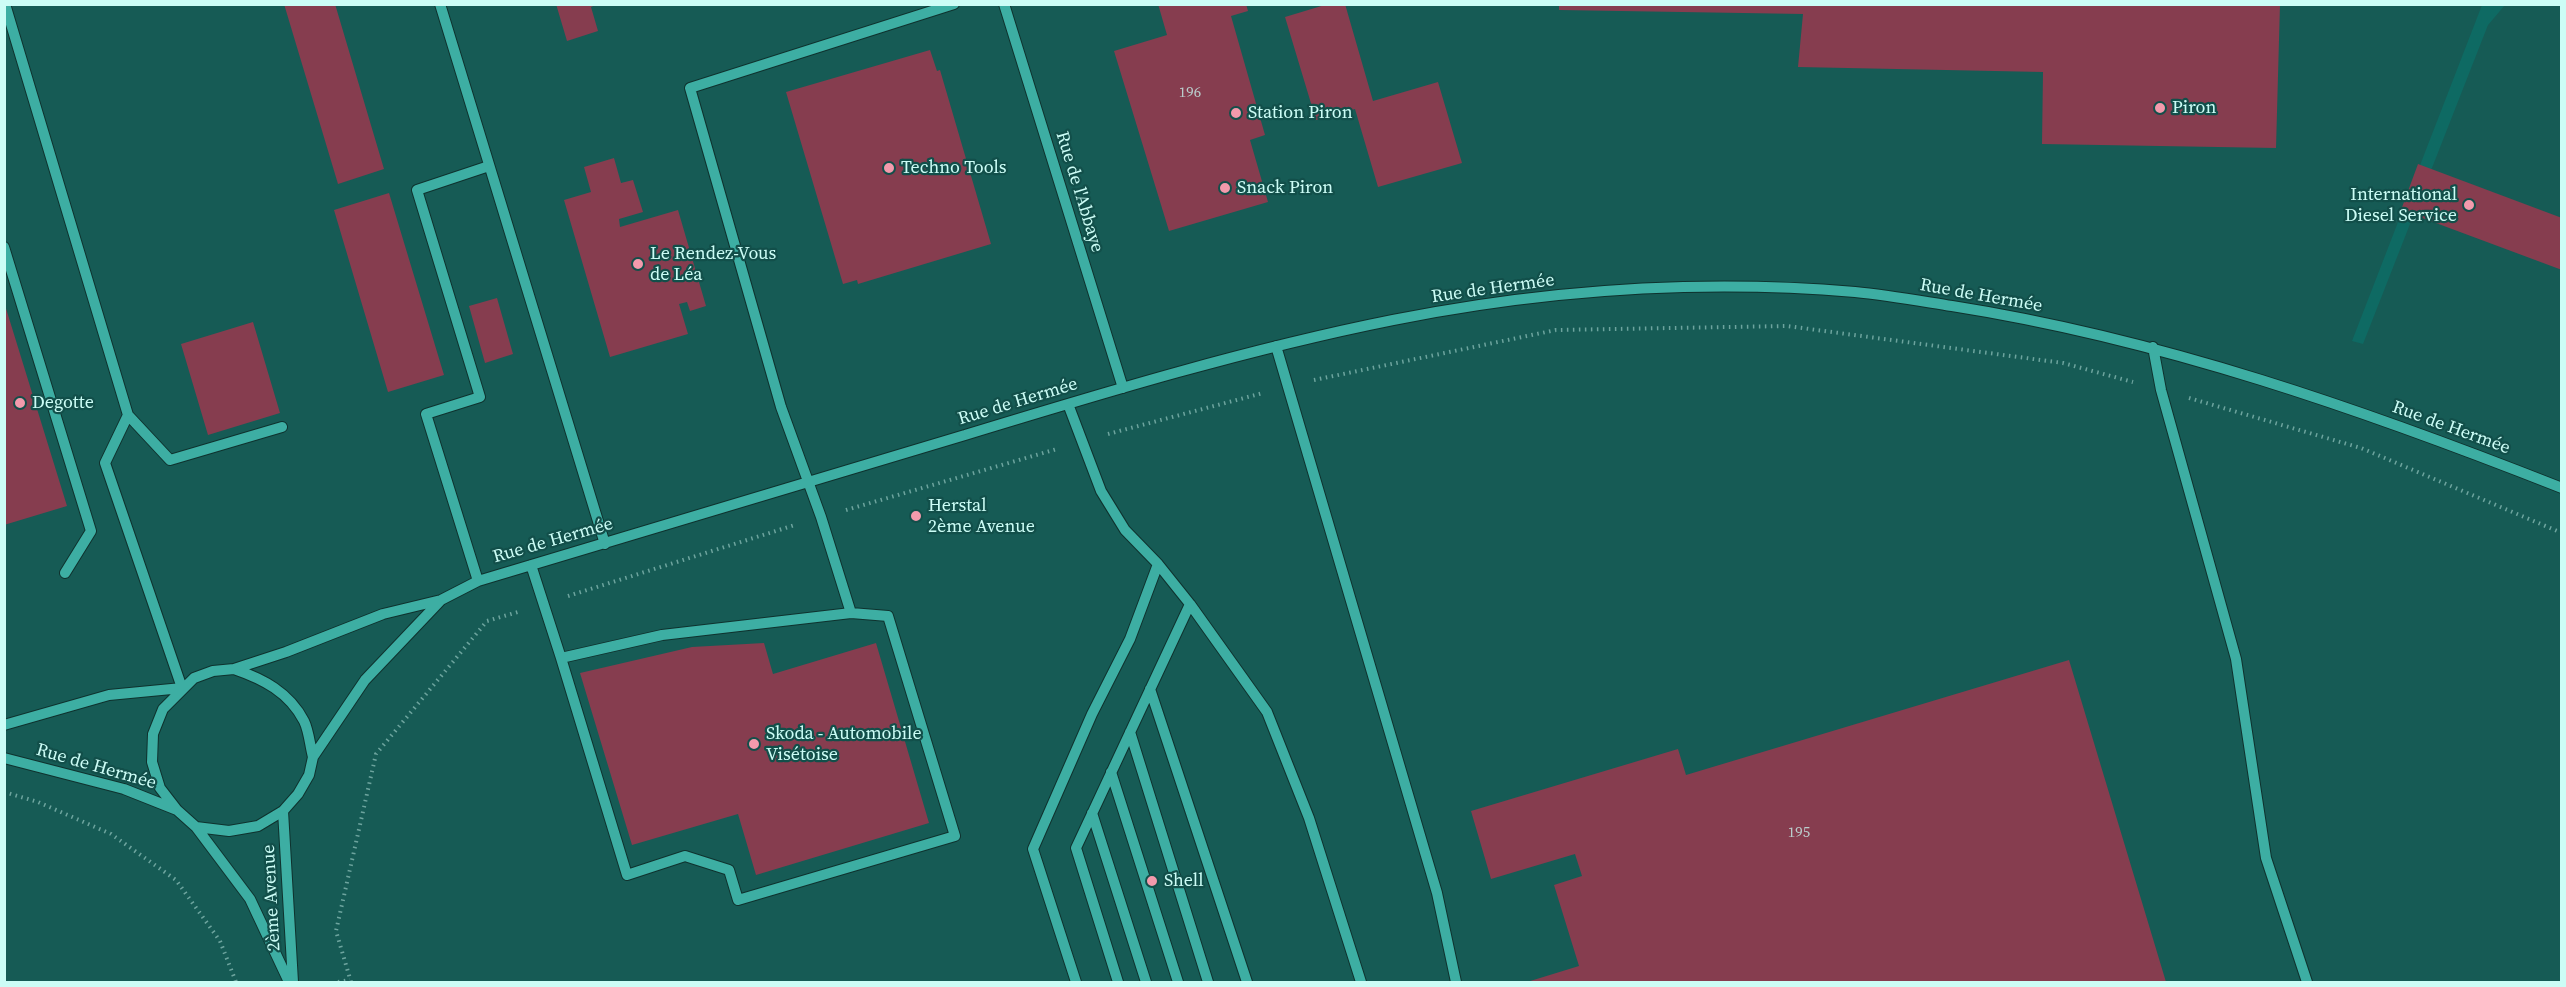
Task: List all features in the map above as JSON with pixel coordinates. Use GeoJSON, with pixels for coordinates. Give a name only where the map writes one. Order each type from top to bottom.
{"type":"FeatureCollection","features":[{"type":"Feature","properties":{"kind":"street"},"geometry":{"type":"LineString","coordinates":[[5,4],[128,415],[170,460],[282,427]]}},
{"type":"Feature","properties":{"kind":"street"},"geometry":{"type":"LineString","coordinates":[[440,4],[605,544]]}},
{"type":"Feature","properties":{"kind":"street"},"geometry":{"type":"LineString","coordinates":[[851,613],[821,517],[781,408],[690,88],[954,4]]}},
{"type":"Feature","properties":{"kind":"street","name":"Rue de l'Abbaye"},"geometry":{"type":"LineString","coordinates":[[1004,4],[1123,388]]}},
{"type":"Feature","properties":{"kind":"street"},"geometry":{"type":"LineString","coordinates":[[478,581],[426,414],[480,397],[417,190],[489,165]]}},
{"type":"Feature","properties":{"kind":"street"},"geometry":{"type":"LineString","coordinates":[[4,247],[91,531],[65,573]]}},
{"type":"Feature","properties":{"kind":"street","name":"Rue de Hermée"},"geometry":{"type":"LineString","coordinates":[[441,600],[365,680],[313,757],[309,775],[298,794],[283,811],[258,826],[229,831],[196,827],[177,810],[160,788],[152,762],[153,734],[163,709],[194,678],[213,671],[234,669],[383,614],[441,600],[478,581],[1123,388],[1276,346],[1396,319],[1509,302],[1630,288],[1745,286],[1859,292],[2006,315],[2153,347],[2420,433],[2562,488]]}},
{"type":"Feature","properties":{"kind":"street"},"geometry":{"type":"LineString","coordinates":[[1276,346],[1437,893],[1456,982]]}},
{"type":"Feature","properties":{"kind":"street"},"geometry":{"type":"LineString","coordinates":[[2153,347],[2161,390],[2236,659],[2266,858],[2307,982]]}},
{"type":"Feature","properties":{"kind":"street"},"geometry":{"type":"LineString","coordinates":[[1068,404],[1101,491],[1125,530],[1158,564],[1190,604],[1267,712],[1309,818],[1361,982]]}},
{"type":"Feature","properties":{"kind":"street"},"geometry":{"type":"LineString","coordinates":[[128,415],[105,463],[182,688]]}},
{"type":"Feature","properties":{"kind":"street"},"geometry":{"type":"LineString","coordinates":[[1076,982],[1033,849],[1092,714],[1130,639],[1158,564]]}},
{"type":"Feature","properties":{"kind":"street"},"geometry":{"type":"LineString","coordinates":[[531,565],[627,874],[685,856],[729,870],[738,900],[955,836],[888,616],[851,613],[662,635],[561,658]]}},
{"type":"Feature","properties":{"kind":"street"},"geometry":{"type":"LineString","coordinates":[[1118,982],[1076,848],[1190,604]]}},
{"type":"Feature","properties":{"kind":"street","name":"Rue de Hermée"},"geometry":{"type":"LineString","coordinates":[[234,669],[262,679],[286,696],[304,722],[313,757]]}},
{"type":"Feature","properties":{"kind":"street","name":"Rue de Hermée"},"geometry":{"type":"LineString","coordinates":[[4,724],[109,695],[182,688]]}},
{"type":"Feature","properties":{"kind":"street"},"geometry":{"type":"LineString","coordinates":[[1150,689],[1247,982]]}},
{"type":"Feature","properties":{"kind":"street"},"geometry":{"type":"LineString","coordinates":[[1130,732],[1208,982]]}},
{"type":"Feature","properties":{"kind":"street","name":"Rue de Hermée"},"geometry":{"type":"LineString","coordinates":[[4,758],[124,789],[177,810]]}},
{"type":"Feature","properties":{"kind":"street"},"geometry":{"type":"LineString","coordinates":[[1111,772],[1178,982]]}},
{"type":"Feature","properties":{"kind":"street","name":"2ème Avenue"},"geometry":{"type":"LineString","coordinates":[[283,811],[291,982]]}},
{"type":"Feature","properties":{"kind":"street"},"geometry":{"type":"LineString","coordinates":[[1092,813],[1146,982]]}},
{"type":"Feature","properties":{"kind":"street","name":"2ème Avenue"},"geometry":{"type":"LineString","coordinates":[[196,827],[250,899],[291,982]]}},
{"type":"Feature","properties":{"kind":"path"},"geometry":{"type":"LineString","coordinates":[[338,982],[350,981],[336,931],[376,754],[487,621],[821,517],[1083,441],[1287,386],[1556,330],[1787,326],[2063,363],[2361,448],[2562,533]]}},
{"type":"Feature","properties":{"kind":"path"},"geometry":{"type":"LineString","coordinates":[[4,792],[38,802],[111,834],[176,880],[220,941],[236,982]]}},
{"type":"Feature","properties":{"kind":"shaded area"},"geometry":{"type":"Polygon","coordinates":[[[5,5],[2561,5],[2561,982],[5,982],[5,5]]]}},
{"type":"Feature","properties":{"kind":"shaded area"},"geometry":{"type":"Polygon","coordinates":[[[2482,5],[2505,5],[2488,25],[2363,344],[2352,341],[2482,5]]]}},
{"type":"Feature","properties":{"kind":"building"},"geometry":{"type":"Polygon","coordinates":[[[284,4],[335,4],[384,169],[338,184],[284,4]]]}},
{"type":"Feature","properties":{"kind":"building"},"geometry":{"type":"Polygon","coordinates":[[[556,4],[598,4],[591,7],[598,31],[567,41],[556,4]]]}},
{"type":"Feature","properties":{"kind":"building"},"geometry":{"type":"Polygon","coordinates":[[[1158,4],[1246,4],[1248,11],[1231,16],[1265,135],[1250,140],[1268,202],[1169,231],[1114,51],[1167,35],[1158,4]]]}},
{"type":"Feature","properties":{"kind":"building"},"geometry":{"type":"Polygon","coordinates":[[[1328,4],[1345,4],[1373,101],[1438,82],[1462,163],[1378,187],[1355,109],[1316,120],[1285,17],[1328,4]]]}},
{"type":"Feature","properties":{"kind":"building","name":"Piron"},"geometry":{"type":"Polygon","coordinates":[[[1559,4],[2280,4],[2276,148],[2042,144],[2043,72],[1798,67],[1803,14],[1559,10],[1559,4]]]}},
{"type":"Feature","properties":{"kind":"building","name":"Techno Tools"},"geometry":{"type":"Polygon","coordinates":[[[930,50],[937,71],[940,70],[991,244],[858,284],[857,280],[843,284],[786,92],[930,50]]]}},
{"type":"Feature","properties":{"kind":"building","name":"Le Rendez-Vous de Léa"},"geometry":{"type":"Polygon","coordinates":[[[614,158],[621,183],[633,180],[643,212],[619,219],[620,227],[678,210],[706,306],[690,311],[687,302],[679,304],[688,334],[610,357],[564,200],[591,192],[584,167],[614,158]]]}},
{"type":"Feature","properties":{"kind":"building"},"geometry":{"type":"Polygon","coordinates":[[[2418,164],[2562,218],[2562,270],[2401,210],[2418,164]]]}},
{"type":"Feature","properties":{"kind":"building"},"geometry":{"type":"Polygon","coordinates":[[[389,193],[444,375],[388,392],[334,210],[389,193]]]}},
{"type":"Feature","properties":{"kind":"building"},"geometry":{"type":"Polygon","coordinates":[[[497,298],[513,354],[485,363],[469,306],[497,298]]]}},
{"type":"Feature","properties":{"kind":"building","name":"Degotte"},"geometry":{"type":"Polygon","coordinates":[[[4,302],[67,506],[4,525],[4,302]]]}},
{"type":"Feature","properties":{"kind":"building"},"geometry":{"type":"Polygon","coordinates":[[[253,322],[280,413],[208,435],[181,344],[253,322]]]}},
{"type":"Feature","properties":{"kind":"building","name":"Skoda - Automobile Visétoise"},"geometry":{"type":"Polygon","coordinates":[[[764,643],[773,674],[876,643],[929,823],[756,875],[738,814],[632,845],[580,673],[692,647],[764,643]]]}},
{"type":"Feature","properties":{"kind":"building"},"geometry":{"type":"Polygon","coordinates":[[[2069,660],[2166,982],[1527,982],[1579,966],[1554,885],[1582,876],[1575,854],[1491,879],[1471,811],[1678,749],[1686,775],[2069,660]]]}},
{"type":"Feature","properties":{"kind":"place","name":"Piron"},"geometry":{"type":"Point","coordinates":[2160,108]}},
{"type":"Feature","properties":{"kind":"place","name":"Station Piron"},"geometry":{"type":"Point","coordinates":[1236,113]}},
{"type":"Feature","properties":{"kind":"place","name":"Techno Tools"},"geometry":{"type":"Point","coordinates":[889,168]}},
{"type":"Feature","properties":{"kind":"place","name":"Snack Piron"},"geometry":{"type":"Point","coordinates":[1225,188]}},
{"type":"Feature","properties":{"kind":"place","name":"International Diesel Service"},"geometry":{"type":"Point","coordinates":[2469,205]}},
{"type":"Feature","properties":{"kind":"place","name":"Le Rendez-Vous de Léa"},"geometry":{"type":"Point","coordinates":[638,264]}},
{"type":"Feature","properties":{"kind":"place","name":"Degotte"},"geometry":{"type":"Point","coordinates":[20,403]}},
{"type":"Feature","properties":{"kind":"place","name":"Herstal 2ème Avenue"},"geometry":{"type":"Point","coordinates":[916,516]}},
{"type":"Feature","properties":{"kind":"place","name":"Skoda - Automobile Visétoise"},"geometry":{"type":"Point","coordinates":[754,744]}},
{"type":"Feature","properties":{"kind":"place","name":"Shell"},"geometry":{"type":"Point","coordinates":[1152,881]}}]}
